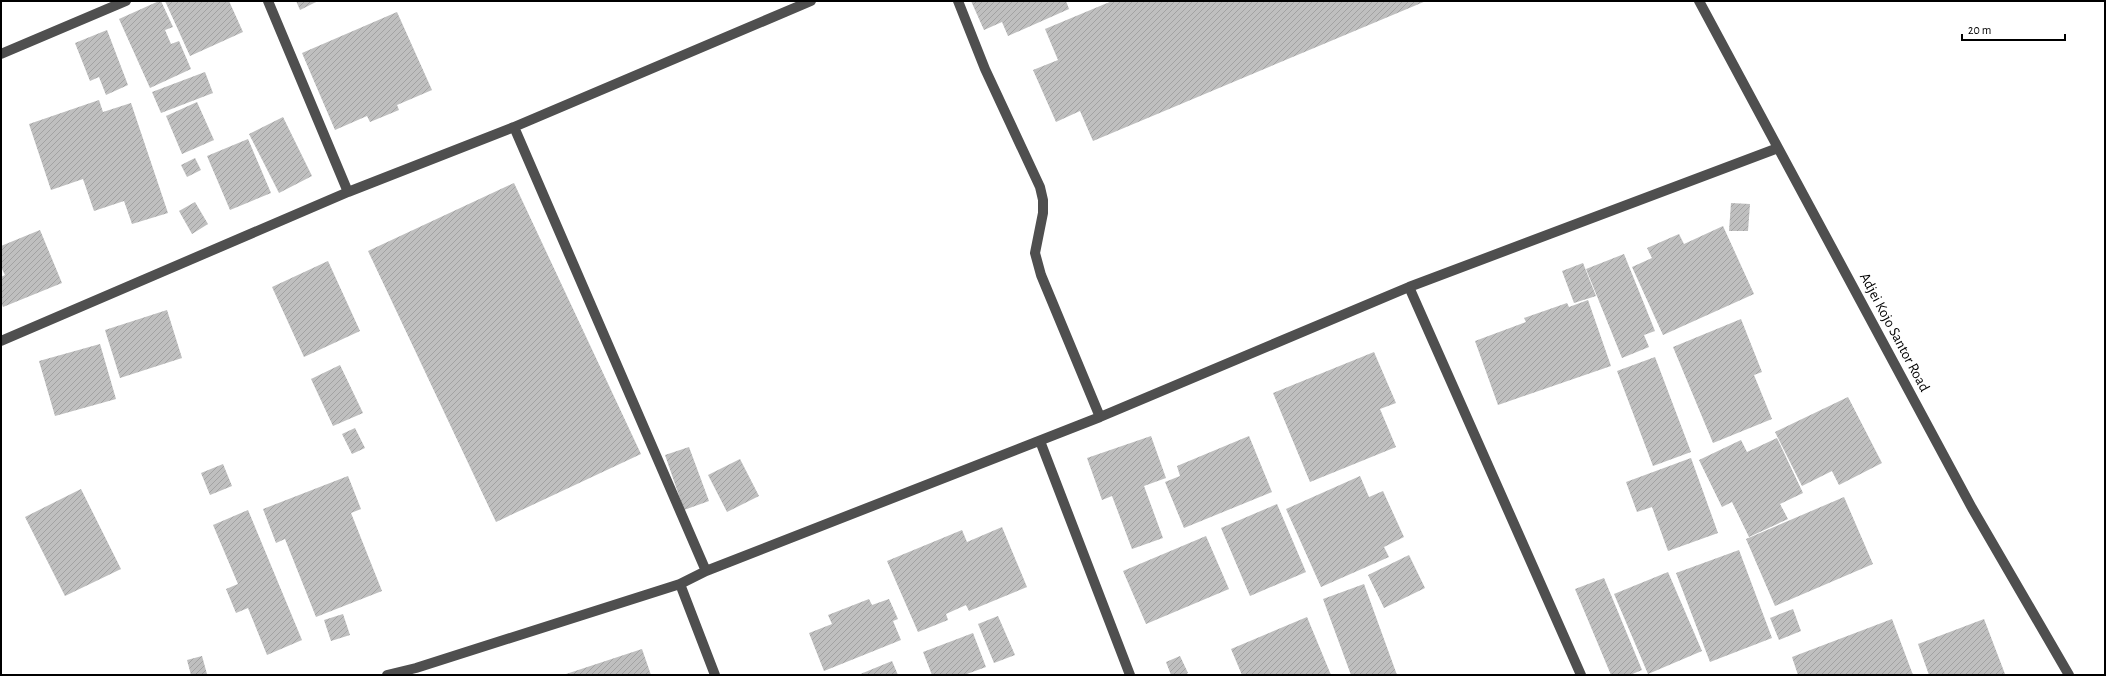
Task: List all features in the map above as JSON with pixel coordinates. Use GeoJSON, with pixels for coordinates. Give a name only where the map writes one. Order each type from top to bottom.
{"type":"FeatureCollection","features":[{"type":"Feature","properties":{"kind":"street"},"geometry":{"type":"LineString","coordinates":[[1,54],[126,1]]}},
{"type":"Feature","properties":{"kind":"street"},"geometry":{"type":"LineString","coordinates":[[268,1],[348,192]]}},
{"type":"Feature","properties":{"kind":"street"},"geometry":{"type":"LineString","coordinates":[[1,341],[348,192],[514,127],[812,1]]}},
{"type":"Feature","properties":{"kind":"street"},"geometry":{"type":"LineString","coordinates":[[958,1],[985,69],[1040,187],[1043,200],[1043,213],[1035,253],[1041,275],[1100,417]]}},
{"type":"Feature","properties":{"kind":"street","name":"Adjei Kojo Santor Road"},"geometry":{"type":"LineString","coordinates":[[1700,1],[1972,508],[2069,675]]}},
{"type":"Feature","properties":{"kind":"street"},"geometry":{"type":"LineString","coordinates":[[514,127],[706,570]]}},
{"type":"Feature","properties":{"kind":"street"},"geometry":{"type":"LineString","coordinates":[[387,675],[416,668],[680,584],[706,570],[1100,417],[1409,287],[1778,148]]}},
{"type":"Feature","properties":{"kind":"street"},"geometry":{"type":"LineString","coordinates":[[1409,287],[1581,675]]}},
{"type":"Feature","properties":{"kind":"street"},"geometry":{"type":"LineString","coordinates":[[1040,441],[1130,675]]}},
{"type":"Feature","properties":{"kind":"street"},"geometry":{"type":"LineString","coordinates":[[680,584],[715,675]]}},
{"type":"Feature","properties":{"kind":"building"},"geometry":{"type":"Polygon","coordinates":[[[161,1],[173,27],[165,30],[171,44],[179,41],[191,69],[150,88],[119,19],[161,1]]]}},
{"type":"Feature","properties":{"kind":"building"},"geometry":{"type":"Polygon","coordinates":[[[165,1],[229,1],[243,32],[190,56],[165,1]]]}},
{"type":"Feature","properties":{"kind":"building"},"geometry":{"type":"Polygon","coordinates":[[[296,1],[318,1],[300,10],[296,1]]]}},
{"type":"Feature","properties":{"kind":"building"},"geometry":{"type":"Polygon","coordinates":[[[971,1],[1066,1],[1069,9],[1008,36],[1002,22],[984,30],[971,1]]]}},
{"type":"Feature","properties":{"kind":"building"},"geometry":{"type":"Polygon","coordinates":[[[1112,1],[1426,1],[1093,141],[1080,111],[1056,122],[1033,70],[1058,60],[1045,29],[1112,1]]]}},
{"type":"Feature","properties":{"kind":"building"},"geometry":{"type":"Polygon","coordinates":[[[397,12],[432,90],[397,105],[399,110],[370,122],[367,116],[335,130],[302,53],[397,12]]]}},
{"type":"Feature","properties":{"kind":"building"},"geometry":{"type":"Polygon","coordinates":[[[107,30],[128,85],[106,95],[99,77],[90,81],[75,43],[107,30]]]}},
{"type":"Feature","properties":{"kind":"building"},"geometry":{"type":"Polygon","coordinates":[[[205,72],[213,93],[161,113],[152,92],[205,72]]]}},
{"type":"Feature","properties":{"kind":"building"},"geometry":{"type":"Polygon","coordinates":[[[99,100],[103,112],[131,103],[168,213],[132,224],[124,201],[94,211],[83,179],[51,190],[29,124],[99,100]]]}},
{"type":"Feature","properties":{"kind":"building"},"geometry":{"type":"Polygon","coordinates":[[[197,102],[214,140],[182,154],[166,116],[197,102]]]}},
{"type":"Feature","properties":{"kind":"building"},"geometry":{"type":"Polygon","coordinates":[[[283,117],[312,176],[279,193],[249,134],[283,117]]]}},
{"type":"Feature","properties":{"kind":"building"},"geometry":{"type":"Polygon","coordinates":[[[248,139],[271,193],[230,210],[207,156],[248,139]]]}},
{"type":"Feature","properties":{"kind":"building"},"geometry":{"type":"Polygon","coordinates":[[[195,158],[201,170],[187,177],[181,165],[195,158]]]}},
{"type":"Feature","properties":{"kind":"building"},"geometry":{"type":"Polygon","coordinates":[[[514,183],[641,454],[496,522],[368,251],[514,183]]]}},
{"type":"Feature","properties":{"kind":"building"},"geometry":{"type":"Polygon","coordinates":[[[195,202],[208,224],[192,234],[179,211],[195,202]]]}},
{"type":"Feature","properties":{"kind":"building"},"geometry":{"type":"Polygon","coordinates":[[[1731,203],[1750,204],[1748,231],[1729,231],[1731,203]]]}},
{"type":"Feature","properties":{"kind":"building"},"geometry":{"type":"Polygon","coordinates":[[[1723,226],[1754,294],[1663,335],[1632,267],[1652,258],[1647,248],[1679,234],[1684,244],[1723,226]]]}},
{"type":"Feature","properties":{"kind":"building"},"geometry":{"type":"Polygon","coordinates":[[[40,230],[62,283],[3,307],[1,302],[1,277],[5,275],[1,267],[1,246],[40,230]]]}},
{"type":"Feature","properties":{"kind":"building"},"geometry":{"type":"Polygon","coordinates":[[[1624,254],[1655,331],[1644,335],[1649,347],[1622,358],[1586,269],[1624,254]]]}},
{"type":"Feature","properties":{"kind":"building"},"geometry":{"type":"Polygon","coordinates":[[[328,261],[360,331],[304,357],[272,287],[328,261]]]}},
{"type":"Feature","properties":{"kind":"building"},"geometry":{"type":"Polygon","coordinates":[[[1583,263],[1596,296],[1574,303],[1562,271],[1583,263]]]}},
{"type":"Feature","properties":{"kind":"building"},"geometry":{"type":"Polygon","coordinates":[[[1588,300],[1611,366],[1498,405],[1475,341],[1526,322],[1524,318],[1567,303],[1569,307],[1588,300]]]}},
{"type":"Feature","properties":{"kind":"building"},"geometry":{"type":"Polygon","coordinates":[[[167,310],[182,358],[120,378],[105,330],[167,310]]]}},
{"type":"Feature","properties":{"kind":"building"},"geometry":{"type":"Polygon","coordinates":[[[1741,319],[1762,372],[1754,375],[1772,419],[1713,443],[1673,347],[1741,319]]]}},
{"type":"Feature","properties":{"kind":"building"},"geometry":{"type":"Polygon","coordinates":[[[100,344],[116,399],[55,416],[39,361],[100,344]]]}},
{"type":"Feature","properties":{"kind":"building"},"geometry":{"type":"Polygon","coordinates":[[[1374,352],[1396,403],[1380,409],[1396,447],[1310,482],[1273,393],[1374,352]]]}},
{"type":"Feature","properties":{"kind":"building"},"geometry":{"type":"Polygon","coordinates":[[[1655,357],[1691,452],[1653,466],[1617,371],[1655,357]]]}},
{"type":"Feature","properties":{"kind":"building"},"geometry":{"type":"Polygon","coordinates":[[[340,365],[363,413],[333,426],[311,379],[340,365]]]}},
{"type":"Feature","properties":{"kind":"building"},"geometry":{"type":"Polygon","coordinates":[[[1848,397],[1882,463],[1839,485],[1832,471],[1802,486],[1775,432],[1848,397]]]}},
{"type":"Feature","properties":{"kind":"building"},"geometry":{"type":"Polygon","coordinates":[[[355,428],[365,448],[352,454],[342,434],[355,428]]]}},
{"type":"Feature","properties":{"kind":"building"},"geometry":{"type":"Polygon","coordinates":[[[1151,436],[1166,478],[1144,486],[1163,538],[1132,549],[1112,496],[1102,500],[1087,458],[1151,436]]]}},
{"type":"Feature","properties":{"kind":"building"},"geometry":{"type":"Polygon","coordinates":[[[1249,436],[1272,492],[1184,528],[1165,482],[1180,476],[1177,466],[1249,436]]]}},
{"type":"Feature","properties":{"kind":"building"},"geometry":{"type":"Polygon","coordinates":[[[1777,438],[1803,493],[1780,504],[1788,519],[1749,537],[1732,502],[1722,507],[1699,460],[1741,440],[1747,452],[1777,438]]]}},
{"type":"Feature","properties":{"kind":"building"},"geometry":{"type":"Polygon","coordinates":[[[689,447],[709,501],[684,510],[665,455],[689,447]]]}},
{"type":"Feature","properties":{"kind":"building"},"geometry":{"type":"Polygon","coordinates":[[[1691,458],[1718,533],[1668,551],[1652,507],[1637,512],[1626,482],[1691,458]]]}},
{"type":"Feature","properties":{"kind":"building"},"geometry":{"type":"Polygon","coordinates":[[[740,459],[759,496],[727,512],[708,475],[740,459]]]}},
{"type":"Feature","properties":{"kind":"building"},"geometry":{"type":"Polygon","coordinates":[[[223,464],[232,486],[210,495],[201,473],[223,464]]]}},
{"type":"Feature","properties":{"kind":"building"},"geometry":{"type":"Polygon","coordinates":[[[348,476],[361,509],[351,513],[382,591],[316,617],[285,539],[276,543],[263,509],[348,476]]]}},
{"type":"Feature","properties":{"kind":"building"},"geometry":{"type":"Polygon","coordinates":[[[1360,476],[1369,497],[1383,491],[1404,537],[1384,547],[1389,557],[1321,587],[1286,509],[1360,476]]]}},
{"type":"Feature","properties":{"kind":"building"},"geometry":{"type":"Polygon","coordinates":[[[81,489],[121,569],[65,596],[25,517],[81,489]]]}},
{"type":"Feature","properties":{"kind":"building"},"geometry":{"type":"Polygon","coordinates":[[[1844,497],[1873,564],[1775,606],[1746,539],[1844,497]]]}},
{"type":"Feature","properties":{"kind":"building"},"geometry":{"type":"Polygon","coordinates":[[[1277,504],[1306,572],[1250,596],[1221,528],[1277,504]]]}},
{"type":"Feature","properties":{"kind":"building"},"geometry":{"type":"Polygon","coordinates":[[[248,510],[302,640],[267,655],[248,608],[236,613],[226,589],[238,584],[213,525],[248,510]]]}},
{"type":"Feature","properties":{"kind":"building"},"geometry":{"type":"Polygon","coordinates":[[[1002,527],[1027,587],[969,611],[966,605],[946,614],[948,620],[918,632],[887,561],[962,530],[967,542],[1002,527]]]}},
{"type":"Feature","properties":{"kind":"building"},"geometry":{"type":"Polygon","coordinates":[[[1206,536],[1229,589],[1146,624],[1123,571],[1206,536]]]}},
{"type":"Feature","properties":{"kind":"building"},"geometry":{"type":"Polygon","coordinates":[[[1739,550],[1772,638],[1710,662],[1676,573],[1739,550]]]}},
{"type":"Feature","properties":{"kind":"building"},"geometry":{"type":"Polygon","coordinates":[[[1409,555],[1425,588],[1384,608],[1368,575],[1409,555]]]}},
{"type":"Feature","properties":{"kind":"building"},"geometry":{"type":"Polygon","coordinates":[[[1668,572],[1702,651],[1648,674],[1614,594],[1668,572]]]}},
{"type":"Feature","properties":{"kind":"building"},"geometry":{"type":"Polygon","coordinates":[[[1604,578],[1642,670],[1630,675],[1611,675],[1575,589],[1604,578]]]}},
{"type":"Feature","properties":{"kind":"building"},"geometry":{"type":"Polygon","coordinates":[[[1364,584],[1397,675],[1351,675],[1323,599],[1364,584]]]}},
{"type":"Feature","properties":{"kind":"building"},"geometry":{"type":"Polygon","coordinates":[[[869,599],[872,605],[889,599],[898,619],[893,621],[901,640],[824,671],[809,633],[832,624],[828,615],[869,599]]]}},
{"type":"Feature","properties":{"kind":"building"},"geometry":{"type":"Polygon","coordinates":[[[1793,609],[1801,631],[1779,640],[1770,618],[1793,609]]]}},
{"type":"Feature","properties":{"kind":"building"},"geometry":{"type":"Polygon","coordinates":[[[343,614],[350,635],[331,641],[324,620],[343,614]]]}},
{"type":"Feature","properties":{"kind":"building"},"geometry":{"type":"Polygon","coordinates":[[[998,616],[1015,655],[994,663],[978,624],[998,616]]]}},
{"type":"Feature","properties":{"kind":"building"},"geometry":{"type":"Polygon","coordinates":[[[1307,617],[1331,675],[1242,675],[1231,649],[1307,617]]]}},
{"type":"Feature","properties":{"kind":"building"},"geometry":{"type":"Polygon","coordinates":[[[1892,619],[1913,675],[1798,675],[1792,657],[1892,619]]]}},
{"type":"Feature","properties":{"kind":"building"},"geometry":{"type":"Polygon","coordinates":[[[1984,619],[2005,674],[1929,675],[1918,644],[1984,619]]]}},
{"type":"Feature","properties":{"kind":"building"},"geometry":{"type":"Polygon","coordinates":[[[973,633],[986,667],[964,675],[932,675],[923,652],[973,633]]]}},
{"type":"Feature","properties":{"kind":"building"},"geometry":{"type":"Polygon","coordinates":[[[642,649],[651,675],[563,675],[642,649]]]}},
{"type":"Feature","properties":{"kind":"building"},"geometry":{"type":"Polygon","coordinates":[[[202,656],[207,674],[191,675],[187,660],[202,656]]]}},
{"type":"Feature","properties":{"kind":"building"},"geometry":{"type":"Polygon","coordinates":[[[1180,656],[1188,673],[1184,675],[1171,675],[1166,662],[1180,656]]]}},
{"type":"Feature","properties":{"kind":"building"},"geometry":{"type":"Polygon","coordinates":[[[892,661],[898,675],[858,675],[892,661]]]}}]}
